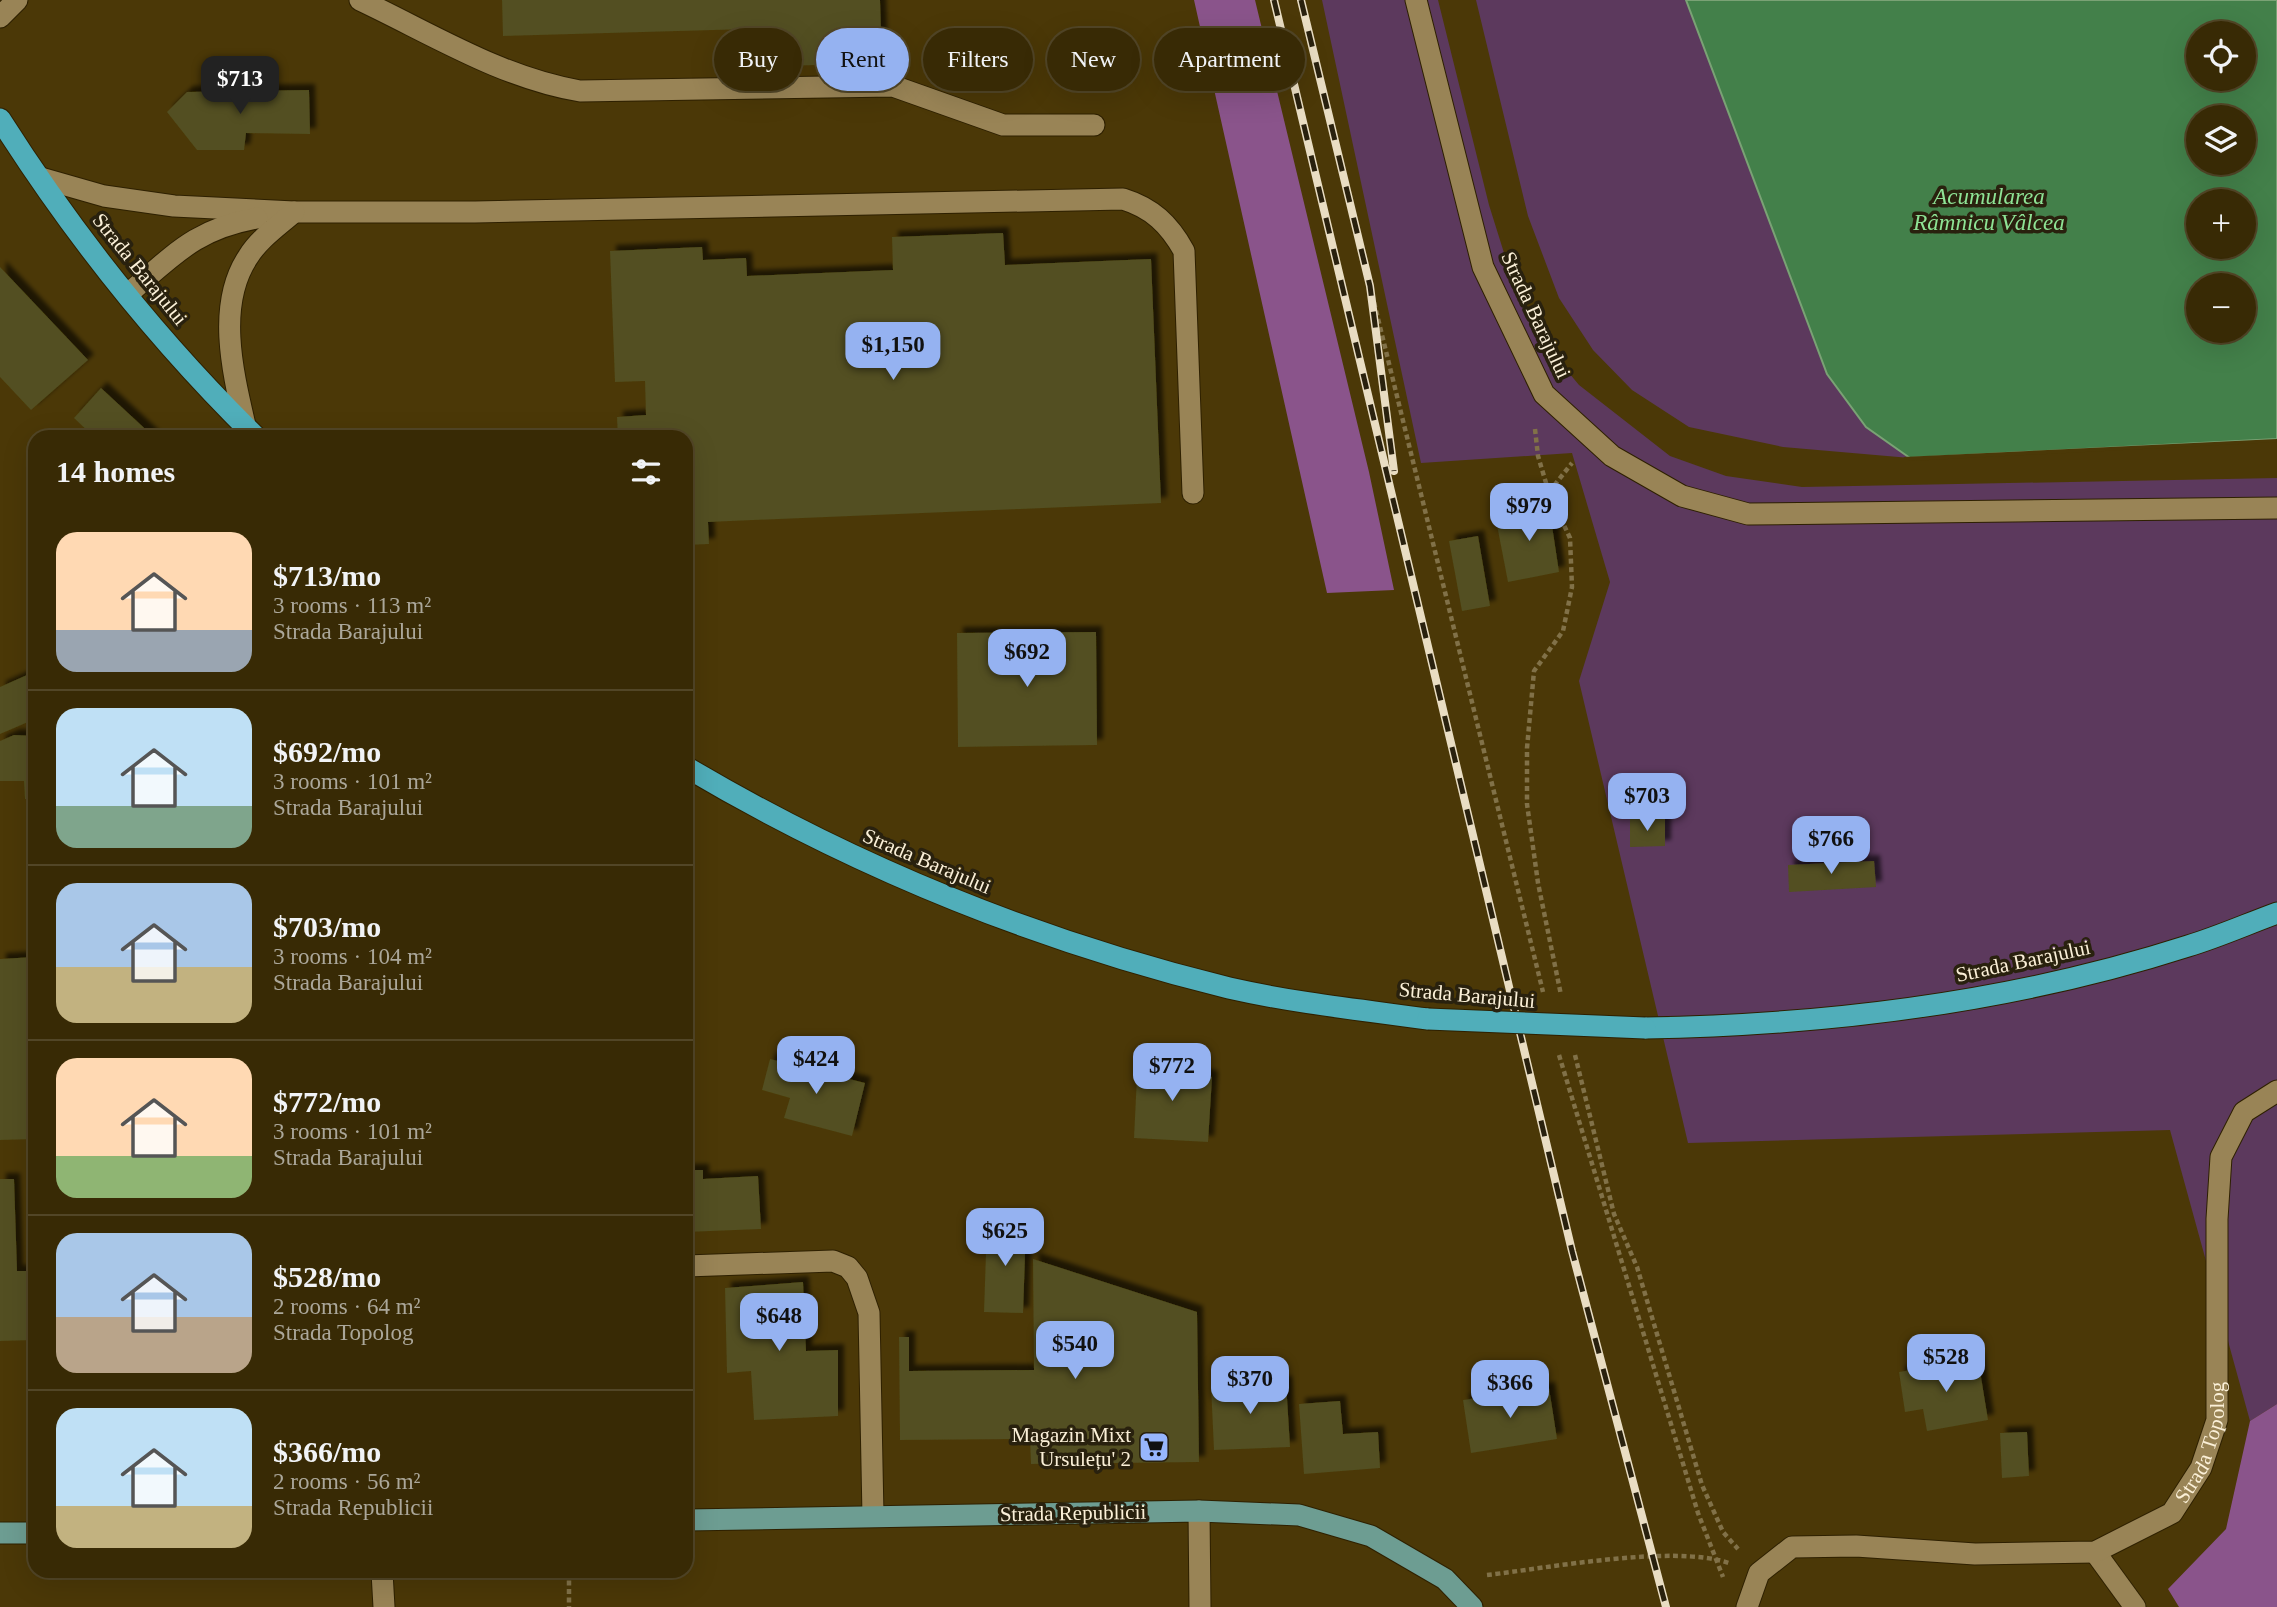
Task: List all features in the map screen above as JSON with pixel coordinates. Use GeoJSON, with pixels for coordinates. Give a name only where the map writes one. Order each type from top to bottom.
{"type":"FeatureCollection","features":[{"type":"Feature","properties":{"kind":"highway","name":"Strada Barajului"},"geometry":{"type":"LineString","coordinates":[[0,119],[81,237],[183,360],[250,430]]}},
{"type":"Feature","properties":{"kind":"highway","name":"Strada Barajului"},"geometry":{"type":"LineString","coordinates":[[693,771],[745,802],[848,853],[973,908],[1105,953],[1231,988],[1326,1006],[1428,1018],[1645,1028],[1721,1027],[1901,1010],[2094,972],[2188,946],[2277,913]]}},
{"type":"Feature","properties":{"kind":"main road","name":"Strada Republicii"},"geometry":{"type":"LineString","coordinates":[[693,1520],[1199,1511],[1299,1515],[1371,1536],[1445,1579],[1472,1607]]}},
{"type":"Feature","properties":{"kind":"main road"},"geometry":{"type":"LineString","coordinates":[[0,1533],[28,1533]]}},
{"type":"Feature","properties":{"kind":"street"},"geometry":{"type":"LineString","coordinates":[[0,17],[17,0]]}},
{"type":"Feature","properties":{"kind":"street"},"geometry":{"type":"LineString","coordinates":[[360,0],[513,74],[543,85],[580,91],[893,86],[1003,125],[1094,125]]}},
{"type":"Feature","properties":{"kind":"street","name":"Strada Barajului"},"geometry":{"type":"LineString","coordinates":[[1416,0],[1483,267],[1544,394],[1612,456],[1682,496],[1748,514],[2277,508]]}},
{"type":"Feature","properties":{"kind":"street"},"geometry":{"type":"LineString","coordinates":[[41,178],[104,196],[139,201],[294,212],[475,212],[1130,201],[1156,214],[1173,231],[1184,251],[1193,493]]}},
{"type":"Feature","properties":{"kind":"street"},"geometry":{"type":"LineString","coordinates":[[128,294],[191,240],[208,230],[232,222],[294,212]]}},
{"type":"Feature","properties":{"kind":"street"},"geometry":{"type":"LineString","coordinates":[[251,430],[233,370],[230,323],[237,280],[247,257],[294,212]]}},
{"type":"Feature","properties":{"kind":"street","name":"Strada Topolog"},"geometry":{"type":"LineString","coordinates":[[1746,1607],[1759,1573],[1791,1547],[1856,1546],[1975,1554],[2095,1552],[2172,1513],[2201,1468],[2217,1420],[2217,1219],[2221,1157],[2244,1112],[2277,1091]]}},
{"type":"Feature","properties":{"kind":"street"},"geometry":{"type":"LineString","coordinates":[[693,1266],[833,1261],[848,1267],[857,1279],[869,1313],[873,1516]]}},
{"type":"Feature","properties":{"kind":"street"},"geometry":{"type":"LineString","coordinates":[[1199,1511],[1200,1607]]}},
{"type":"Feature","properties":{"kind":"street"},"geometry":{"type":"LineString","coordinates":[[2095,1552],[2135,1607]]}},
{"type":"Feature","properties":{"kind":"street"},"geometry":{"type":"LineString","coordinates":[[383,1578],[384,1607]]}},
{"type":"Feature","properties":{"kind":"path"},"geometry":{"type":"LineString","coordinates":[[1370,286],[1544,994]]}},
{"type":"Feature","properties":{"kind":"path"},"geometry":{"type":"LineString","coordinates":[[1544,394],[1535,425],[1538,456],[1549,493],[1570,538],[1572,587],[1563,632],[1534,671],[1527,748],[1527,804],[1538,883],[1563,1001]]}},
{"type":"Feature","properties":{"kind":"path"},"geometry":{"type":"LineString","coordinates":[[1557,1046],[1698,1513],[1725,1583]]}},
{"type":"Feature","properties":{"kind":"path"},"geometry":{"type":"LineString","coordinates":[[1574,1054],[1614,1214],[1644,1289],[1702,1485],[1723,1532],[1759,1573]]}},
{"type":"Feature","properties":{"kind":"path"},"geometry":{"type":"LineString","coordinates":[[1445,1579],[1675,1555],[1716,1558],[1759,1573]]}},
{"type":"Feature","properties":{"kind":"path"},"geometry":{"type":"LineString","coordinates":[[569,1578],[569,1607]]}},
{"type":"Feature","properties":{"kind":"shaded area"},"geometry":{"type":"Polygon","coordinates":[[[1194,0],[1255,0],[1262,28],[1200,28],[1194,0]]]}},
{"type":"Feature","properties":{"kind":"shaded area"},"geometry":{"type":"Polygon","coordinates":[[[1322,0],[1438,0],[1489,205],[1510,272],[1534,331],[1579,385],[1670,456],[1726,476],[1802,487],[2277,478],[2277,1404],[2250,1421],[2170,1130],[1688,1143],[1579,681],[1610,582],[1572,453],[1421,463],[1322,0]]]}},
{"type":"Feature","properties":{"kind":"shaded area"},"geometry":{"type":"Polygon","coordinates":[[[1476,0],[1686,0],[1827,374],[1866,427],[1910,458],[1783,447],[1689,427],[1632,390],[1593,350],[1559,298],[1528,216],[1476,0]]]}},
{"type":"Feature","properties":{"kind":"shaded area"},"geometry":{"type":"Polygon","coordinates":[[[1214,91],[1277,91],[1369,472],[1394,590],[1327,593],[1214,91]]]}},
{"type":"Feature","properties":{"kind":"shaded area"},"geometry":{"type":"Polygon","coordinates":[[[2277,1404],[2277,1607],[2179,1607],[2168,1589],[2226,1529],[2250,1421],[2277,1404]]]}},
{"type":"Feature","properties":{"kind":"water","name":"Acumularea Râmnicu Vâlcea"},"geometry":{"type":"Polygon","coordinates":[[[1686,0],[2277,0],[2277,439],[1910,458],[1866,427],[1827,374],[1686,0]]]}},
{"type":"Feature","properties":{"kind":"pier"},"geometry":{"type":"Polygon","coordinates":[[[2277,439],[2277,442],[1910,461],[1903,457],[2277,439]]]}},
{"type":"Feature","properties":{"kind":"building"},"geometry":{"type":"Polygon","coordinates":[[[502,0],[880,0],[881,28],[816,28],[816,65],[802,65],[802,28],[714,28],[503,36],[502,0]]]}},
{"type":"Feature","properties":{"kind":"building"},"geometry":{"type":"Polygon","coordinates":[[[309,90],[310,134],[246,133],[244,150],[197,150],[167,112],[187,92],[309,90]]]}},
{"type":"Feature","properties":{"kind":"building"},"geometry":{"type":"Polygon","coordinates":[[[1003,233],[1005,265],[1151,259],[1161,503],[708,522],[709,544],[693,545],[693,430],[618,430],[617,417],[646,415],[645,381],[615,382],[610,251],[702,247],[703,260],[746,258],[747,276],[893,270],[892,237],[1003,233]]]}},
{"type":"Feature","properties":{"kind":"building"},"geometry":{"type":"Polygon","coordinates":[[[0,267],[88,360],[31,410],[0,377],[0,267]]]}},
{"type":"Feature","properties":{"kind":"building"},"geometry":{"type":"Polygon","coordinates":[[[101,388],[146,430],[87,430],[74,418],[101,388]]]}},
{"type":"Feature","properties":{"kind":"building"},"geometry":{"type":"Polygon","coordinates":[[[1538,495],[1549,506],[1559,572],[1508,582],[1496,520],[1530,514],[1528,496],[1538,495]]]}},
{"type":"Feature","properties":{"kind":"building"},"geometry":{"type":"Polygon","coordinates":[[[1478,536],[1490,606],[1462,611],[1449,541],[1478,536]]]}},
{"type":"Feature","properties":{"kind":"building"},"geometry":{"type":"Polygon","coordinates":[[[1096,632],[1097,745],[958,747],[957,633],[1096,632]]]}},
{"type":"Feature","properties":{"kind":"building"},"geometry":{"type":"Polygon","coordinates":[[[27,675],[28,677],[28,722],[0,734],[0,687],[27,675]]]}},
{"type":"Feature","properties":{"kind":"building"},"geometry":{"type":"Polygon","coordinates":[[[14,735],[28,736],[28,799],[25,799],[24,781],[0,781],[0,741],[14,735]]]}},
{"type":"Feature","properties":{"kind":"building"},"geometry":{"type":"Polygon","coordinates":[[[1630,819],[1665,819],[1665,846],[1630,847],[1630,819]]]}},
{"type":"Feature","properties":{"kind":"building"},"geometry":{"type":"Polygon","coordinates":[[[1874,861],[1876,887],[1789,892],[1788,865],[1874,861]]]}},
{"type":"Feature","properties":{"kind":"building"},"geometry":{"type":"Polygon","coordinates":[[[28,957],[28,1139],[0,1140],[0,959],[28,957]]]}},
{"type":"Feature","properties":{"kind":"building"},"geometry":{"type":"Polygon","coordinates":[[[1138,1055],[1212,1077],[1208,1142],[1134,1138],[1138,1055]]]}},
{"type":"Feature","properties":{"kind":"building"},"geometry":{"type":"Polygon","coordinates":[[[770,1059],[865,1083],[852,1136],[784,1118],[790,1098],[762,1090],[770,1059]]]}},
{"type":"Feature","properties":{"kind":"building"},"geometry":{"type":"Polygon","coordinates":[[[693,1170],[703,1170],[703,1179],[758,1176],[761,1229],[693,1232],[693,1170]]]}},
{"type":"Feature","properties":{"kind":"building"},"geometry":{"type":"Polygon","coordinates":[[[0,1179],[14,1179],[17,1271],[28,1271],[28,1340],[0,1341],[0,1179]]]}},
{"type":"Feature","properties":{"kind":"building"},"geometry":{"type":"Polygon","coordinates":[[[987,1223],[1026,1225],[1023,1313],[984,1312],[987,1223]]]}},
{"type":"Feature","properties":{"kind":"building"},"geometry":{"type":"Polygon","coordinates":[[[1033,1259],[1197,1312],[1199,1462],[1031,1464],[1030,1439],[900,1440],[899,1337],[909,1337],[909,1371],[1034,1370],[1033,1259]]]}},
{"type":"Feature","properties":{"kind":"building"},"geometry":{"type":"Polygon","coordinates":[[[803,1282],[806,1351],[838,1350],[838,1416],[754,1420],[751,1371],[727,1373],[725,1288],[803,1282]]]}},
{"type":"Feature","properties":{"kind":"building"},"geometry":{"type":"Polygon","coordinates":[[[1978,1359],[1988,1420],[1927,1431],[1923,1409],[1905,1412],[1899,1372],[1978,1359]]]}},
{"type":"Feature","properties":{"kind":"building"},"geometry":{"type":"Polygon","coordinates":[[[1286,1382],[1290,1447],[1214,1450],[1211,1386],[1286,1382]]]}},
{"type":"Feature","properties":{"kind":"building"},"geometry":{"type":"Polygon","coordinates":[[[1549,1388],[1557,1439],[1471,1453],[1463,1400],[1549,1388]]]}},
{"type":"Feature","properties":{"kind":"building"},"geometry":{"type":"Polygon","coordinates":[[[1340,1401],[1343,1434],[1378,1432],[1380,1468],[1304,1474],[1299,1404],[1340,1401]]]}},
{"type":"Feature","properties":{"kind":"building"},"geometry":{"type":"Polygon","coordinates":[[[2027,1432],[2029,1476],[2002,1478],[2000,1433],[2027,1432]]]}},
{"type":"Feature","properties":{"kind":"railway"},"geometry":{"type":"LineString","coordinates":[[1274,0],[1572,1251],[1666,1607]]}},
{"type":"Feature","properties":{"kind":"railway"},"geometry":{"type":"LineString","coordinates":[[1301,0],[1370,286],[1394,471]]}},
{"type":"Feature","properties":{"kind":"place","name":"Magazin Mixt Ursulețu' 2"},"geometry":{"type":"Point","coordinates":[1154,1447]}}]}
